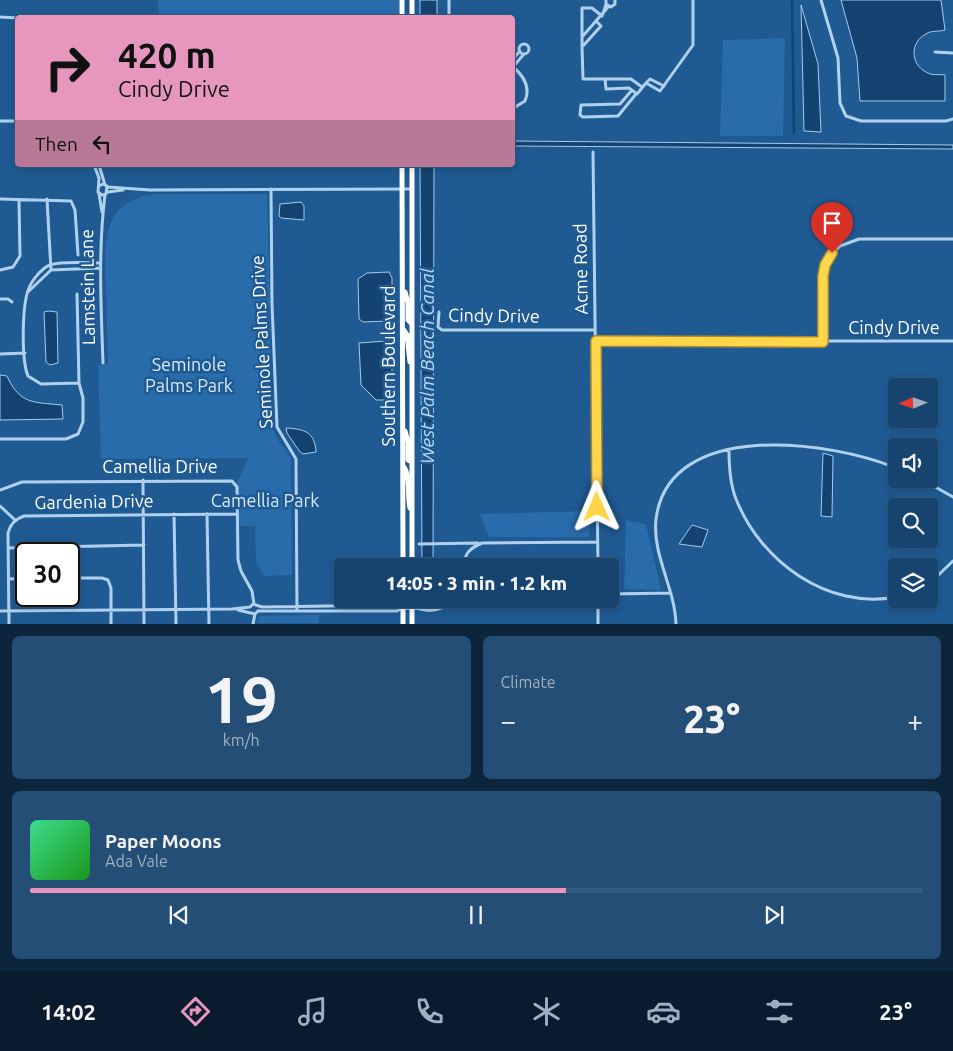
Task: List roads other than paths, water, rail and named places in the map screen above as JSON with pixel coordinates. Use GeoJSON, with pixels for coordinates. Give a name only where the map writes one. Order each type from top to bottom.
{"type":"FeatureCollection","features":[{"type":"Feature","properties":{"kind":"highway"},"geometry":{"type":"LineString","coordinates":[[402,0],[402,15]]}},
{"type":"Feature","properties":{"kind":"highway"},"geometry":{"type":"LineString","coordinates":[[412,0],[412,15]]}},
{"type":"Feature","properties":{"kind":"highway","name":"Southern Boulevard"},"geometry":{"type":"LineString","coordinates":[[402,167],[403,558]]}},
{"type":"Feature","properties":{"kind":"highway","name":"Southern Boulevard"},"geometry":{"type":"LineString","coordinates":[[412,167],[412,558]]}},
{"type":"Feature","properties":{"kind":"highway"},"geometry":{"type":"LineString","coordinates":[[403,285],[408,303],[408,320],[412,324]]}},
{"type":"Feature","properties":{"kind":"highway"},"geometry":{"type":"LineString","coordinates":[[403,329],[407,335],[407,353],[412,369]]}},
{"type":"Feature","properties":{"kind":"highway"},"geometry":{"type":"LineString","coordinates":[[403,423],[408,442],[408,460],[412,462]]}},
{"type":"Feature","properties":{"kind":"highway"},"geometry":{"type":"LineString","coordinates":[[403,466],[407,470],[407,497],[412,515]]}},
{"type":"Feature","properties":{"kind":"highway"},"geometry":{"type":"LineString","coordinates":[[403,608],[404,624]]}},
{"type":"Feature","properties":{"kind":"highway"},"geometry":{"type":"LineString","coordinates":[[412,608],[412,624]]}},
{"type":"Feature","properties":{"kind":"street"},"geometry":{"type":"LineString","coordinates":[[449,0],[449,15]]}},
{"type":"Feature","properties":{"kind":"street"},"geometry":{"type":"LineString","coordinates":[[582,37],[597,22],[607,4],[614,5],[615,0]]}},
{"type":"Feature","properties":{"kind":"street"},"geometry":{"type":"LineString","coordinates":[[646,83],[660,91],[693,45],[693,0]]}},
{"type":"Feature","properties":{"kind":"street"},"geometry":{"type":"LineString","coordinates":[[821,0],[838,58],[840,103],[846,116],[861,121],[953,119]]}},
{"type":"Feature","properties":{"kind":"street"},"geometry":{"type":"LineString","coordinates":[[602,15],[592,8],[582,8],[583,79],[631,79],[642,87]]}},
{"type":"Feature","properties":{"kind":"street"},"geometry":{"type":"LineString","coordinates":[[0,17],[15,18]]}},
{"type":"Feature","properties":{"kind":"street"},"geometry":{"type":"LineString","coordinates":[[582,47],[601,26],[597,22]]}},
{"type":"Feature","properties":{"kind":"street"},"geometry":{"type":"LineString","coordinates":[[935,52],[953,53]]}},
{"type":"Feature","properties":{"kind":"street"},"geometry":{"type":"LineString","coordinates":[[515,58],[522,53],[515,64]]}},
{"type":"Feature","properties":{"kind":"street"},"geometry":{"type":"LineString","coordinates":[[515,67],[525,81],[527,91],[525,101],[515,107]]}},
{"type":"Feature","properties":{"kind":"street"},"geometry":{"type":"LineString","coordinates":[[605,79],[606,89],[629,88],[636,94]]}},
{"type":"Feature","properties":{"kind":"street"},"geometry":{"type":"LineString","coordinates":[[626,109],[620,104],[583,104],[580,107],[580,115],[583,117],[618,116],[626,109],[636,94],[650,79],[664,86]]}},
{"type":"Feature","properties":{"kind":"street"},"geometry":{"type":"LineString","coordinates":[[620,104],[632,90]]}},
{"type":"Feature","properties":{"kind":"street"},"geometry":{"type":"LineString","coordinates":[[0,121],[15,121]]}},
{"type":"Feature","properties":{"kind":"street","name":"Acme Road"},"geometry":{"type":"LineString","coordinates":[[593,152],[598,558]]}},
{"type":"Feature","properties":{"kind":"street","name":"Lamstein Lane"},"geometry":{"type":"LineString","coordinates":[[95,167],[99,178],[102,212]]}},
{"type":"Feature","properties":{"kind":"street"},"geometry":{"type":"LineString","coordinates":[[100,167],[106,190]]}},
{"type":"Feature","properties":{"kind":"street"},"geometry":{"type":"LineString","coordinates":[[99,186],[106,190],[412,189]]}},
{"type":"Feature","properties":{"kind":"street","name":"Seminole Palms Drive"},"geometry":{"type":"LineString","coordinates":[[271,189],[272,304],[277,427],[296,459],[297,611]]}},
{"type":"Feature","properties":{"kind":"street"},"geometry":{"type":"LineString","coordinates":[[99,194],[106,190]]}},
{"type":"Feature","properties":{"kind":"street","name":"Lamstein Lane"},"geometry":{"type":"LineString","coordinates":[[103,363],[100,263],[102,212],[106,190]]}},
{"type":"Feature","properties":{"kind":"street"},"geometry":{"type":"LineString","coordinates":[[0,199],[65,199],[74,205],[78,255]]}},
{"type":"Feature","properties":{"kind":"street"},"geometry":{"type":"LineString","coordinates":[[47,199],[51,268]]}},
{"type":"Feature","properties":{"kind":"street"},"geometry":{"type":"LineString","coordinates":[[0,270],[14,267],[20,256],[19,200]]}},
{"type":"Feature","properties":{"kind":"street"},"geometry":{"type":"LineString","coordinates":[[823,342],[824,268],[829,256],[840,246],[859,239],[953,239]]}},
{"type":"Feature","properties":{"kind":"street"},"geometry":{"type":"LineString","coordinates":[[79,383],[44,384],[35,382],[27,373],[25,300],[28,291],[39,277],[51,268],[71,264],[100,263]]}},
{"type":"Feature","properties":{"kind":"street"},"geometry":{"type":"LineString","coordinates":[[71,264],[71,269]]}},
{"type":"Feature","properties":{"kind":"street"},"geometry":{"type":"LineString","coordinates":[[62,267],[71,269],[100,268]]}},
{"type":"Feature","properties":{"kind":"street"},"geometry":{"type":"LineString","coordinates":[[0,439],[66,439],[80,432],[83,422],[83,398],[79,383],[76,294]]}},
{"type":"Feature","properties":{"kind":"street"},"geometry":{"type":"LineString","coordinates":[[0,299],[8,299],[12,302]]}},
{"type":"Feature","properties":{"kind":"street","name":"Cindy Drive"},"geometry":{"type":"LineString","coordinates":[[439,312],[438,328],[442,330],[595,330]]}},
{"type":"Feature","properties":{"kind":"street","name":"Cindy Drive"},"geometry":{"type":"LineString","coordinates":[[596,341],[953,341]]}},
{"type":"Feature","properties":{"kind":"street"},"geometry":{"type":"LineString","coordinates":[[0,354],[25,353]]}},
{"type":"Feature","properties":{"kind":"street"},"geometry":{"type":"LineString","coordinates":[[676,624],[671,593],[656,537],[656,517],[660,502],[667,488],[680,472],[704,457],[729,450],[776,446],[818,448],[852,454],[888,465]]}},
{"type":"Feature","properties":{"kind":"street"},"geometry":{"type":"LineString","coordinates":[[729,450],[732,488],[739,506],[759,539],[779,561],[804,579],[838,594],[871,600],[888,598]]}},
{"type":"Feature","properties":{"kind":"street"},"geometry":{"type":"LineString","coordinates":[[143,480],[144,624]]}},
{"type":"Feature","properties":{"kind":"street","name":"Camellia Drive"},"geometry":{"type":"LineString","coordinates":[[0,490],[22,482],[230,480],[237,487],[240,566],[253,596],[253,622]]}},
{"type":"Feature","properties":{"kind":"street"},"geometry":{"type":"LineString","coordinates":[[937,488],[953,497]]}},
{"type":"Feature","properties":{"kind":"street"},"geometry":{"type":"LineString","coordinates":[[0,506],[15,520]]}},
{"type":"Feature","properties":{"kind":"street"},"geometry":{"type":"LineString","coordinates":[[174,514],[176,624]]}},
{"type":"Feature","properties":{"kind":"street"},"geometry":{"type":"LineString","coordinates":[[207,514],[209,624]]}},
{"type":"Feature","properties":{"kind":"street","name":"Gardenia Drive"},"geometry":{"type":"LineString","coordinates":[[9,624],[9,530],[15,520],[24,516],[237,514]]}},
{"type":"Feature","properties":{"kind":"street"},"geometry":{"type":"LineString","coordinates":[[419,544],[597,542]]}},
{"type":"Feature","properties":{"kind":"street"},"geometry":{"type":"LineString","coordinates":[[465,558],[472,547],[482,543]]}},
{"type":"Feature","properties":{"kind":"street"},"geometry":{"type":"LineString","coordinates":[[8,548],[144,545]]}},
{"type":"Feature","properties":{"kind":"street"},"geometry":{"type":"LineString","coordinates":[[938,575],[953,561]]}},
{"type":"Feature","properties":{"kind":"street"},"geometry":{"type":"LineString","coordinates":[[80,578],[102,578],[108,580],[111,588],[111,624]]}},
{"type":"Feature","properties":{"kind":"street"},"geometry":{"type":"LineString","coordinates":[[9,579],[15,579]]}},
{"type":"Feature","properties":{"kind":"street"},"geometry":{"type":"LineString","coordinates":[[619,594],[671,593]]}},
{"type":"Feature","properties":{"kind":"street"},"geometry":{"type":"LineString","coordinates":[[254,609],[334,605]]}},
{"type":"Feature","properties":{"kind":"street"},"geometry":{"type":"LineString","coordinates":[[0,611],[232,609],[397,611],[403,608]]}},
{"type":"Feature","properties":{"kind":"street"},"geometry":{"type":"LineString","coordinates":[[419,608],[445,608]]}},
{"type":"Feature","properties":{"kind":"street"},"geometry":{"type":"LineString","coordinates":[[598,608],[598,624]]}},
{"type":"Feature","properties":{"kind":"water"},"geometry":{"type":"Polygon","coordinates":[[[420,0],[437,0],[437,15],[420,15],[420,0]]]}},
{"type":"Feature","properties":{"kind":"water"},"geometry":{"type":"Polygon","coordinates":[[[841,0],[941,0],[945,30],[930,32],[921,38],[917,42],[914,53],[917,64],[926,72],[945,75],[945,101],[860,101],[857,58],[841,0]]]}},
{"type":"Feature","properties":{"kind":"water"},"geometry":{"type":"Polygon","coordinates":[[[801,5],[818,64],[821,132],[804,131],[801,5]]]}},
{"type":"Feature","properties":{"kind":"water"},"geometry":{"type":"Polygon","coordinates":[[[515,141],[953,145],[953,149],[515,146],[515,141]]]}},
{"type":"Feature","properties":{"kind":"water","name":"West Palm Beach Canal"},"geometry":{"type":"Polygon","coordinates":[[[420,167],[434,167],[433,558],[422,558],[420,167]]]}},
{"type":"Feature","properties":{"kind":"water"},"geometry":{"type":"Polygon","coordinates":[[[301,202],[304,206],[304,220],[281,218],[279,216],[280,204],[301,202]]]}},
{"type":"Feature","properties":{"kind":"water"},"geometry":{"type":"Polygon","coordinates":[[[389,272],[392,278],[392,318],[388,321],[363,322],[359,319],[358,279],[367,273],[389,272]]]}},
{"type":"Feature","properties":{"kind":"water"},"geometry":{"type":"Polygon","coordinates":[[[44,312],[57,312],[58,363],[50,365],[46,362],[44,312]]]}},
{"type":"Feature","properties":{"kind":"water"},"geometry":{"type":"Polygon","coordinates":[[[386,341],[392,343],[392,396],[387,400],[376,400],[361,385],[359,343],[386,341]]]}},
{"type":"Feature","properties":{"kind":"water"},"geometry":{"type":"Polygon","coordinates":[[[0,375],[7,376],[17,392],[29,400],[62,405],[63,419],[0,420],[0,375]]]}},
{"type":"Feature","properties":{"kind":"water"},"geometry":{"type":"Polygon","coordinates":[[[286,428],[303,430],[311,435],[316,452],[303,454],[300,452],[287,433],[286,428]]]}},
{"type":"Feature","properties":{"kind":"water"},"geometry":{"type":"Polygon","coordinates":[[[823,453],[833,456],[832,517],[821,516],[823,453]]]}},
{"type":"Feature","properties":{"kind":"water"},"geometry":{"type":"Polygon","coordinates":[[[692,525],[708,530],[702,547],[679,544],[692,525]]]}},
{"type":"Feature","properties":{"kind":"waterway"},"geometry":{"type":"LineString","coordinates":[[792,0],[794,132]]}},
{"type":"Feature","properties":{"kind":"park label","name":"Seminole Palms Park"},"geometry":{"type":"Point","coordinates":[189,375]}},
{"type":"Feature","properties":{"kind":"park label","name":"Camellia Park"},"geometry":{"type":"Point","coordinates":[265,501]}}]}
